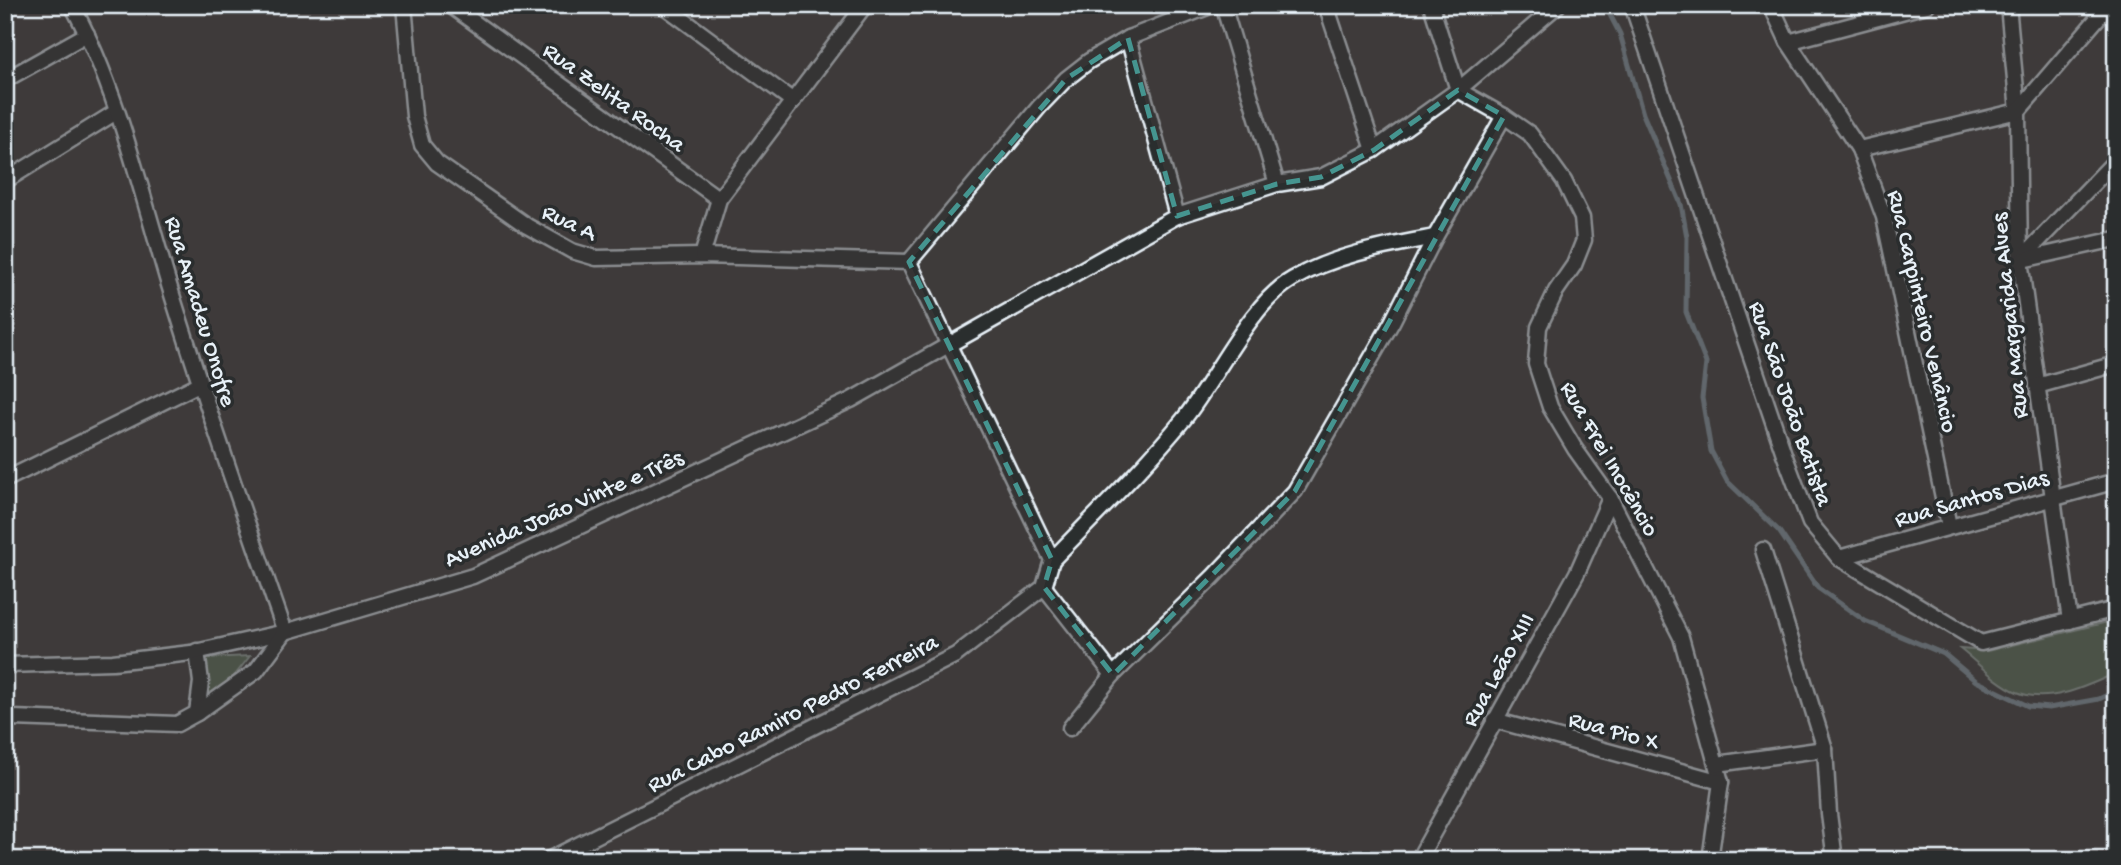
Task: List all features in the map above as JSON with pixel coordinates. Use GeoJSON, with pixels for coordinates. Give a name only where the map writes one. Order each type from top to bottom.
{"type":"FeatureCollection","features":[{"type":"Feature","properties":{"kind":"street","name":"Rua Amadeu Onofre"},"geometry":{"type":"LineString","coordinates":[[72,5],[87,34],[116,112],[199,384],[285,632]]}},
{"type":"Feature","properties":{"kind":"street","name":"Rua A"},"geometry":{"type":"LineString","coordinates":[[404,5],[414,116],[422,145],[438,163],[527,226],[572,251],[596,258],[702,256],[909,261]]}},
{"type":"Feature","properties":{"kind":"street","name":"Rua Zelita Rocha"},"geometry":{"type":"LineString","coordinates":[[450,5],[719,199]]}},
{"type":"Feature","properties":{"kind":"street"},"geometry":{"type":"LineString","coordinates":[[663,5],[793,101]]}},
{"type":"Feature","properties":{"kind":"street"},"geometry":{"type":"LineString","coordinates":[[702,256],[719,199],[865,5]]}},
{"type":"Feature","properties":{"kind":"street"},"geometry":{"type":"LineString","coordinates":[[1052,560],[909,261],[1066,79],[1089,61],[1128,38],[1213,5]]}},
{"type":"Feature","properties":{"kind":"street"},"geometry":{"type":"LineString","coordinates":[[1223,5],[1277,184]]}},
{"type":"Feature","properties":{"kind":"street"},"geometry":{"type":"LineString","coordinates":[[1326,5],[1374,150]]}},
{"type":"Feature","properties":{"kind":"street"},"geometry":{"type":"LineString","coordinates":[[1431,5],[1458,90]]}},
{"type":"Feature","properties":{"kind":"street","name":"Avenida João Vinte e Três"},"geometry":{"type":"LineString","coordinates":[[5,665],[113,662],[197,651],[285,632],[473,576],[851,400],[1177,216],[1277,184],[1321,177],[1374,150],[1458,90],[1558,5]]}},
{"type":"Feature","properties":{"kind":"street","name":"Rua São João Batista"},"geometry":{"type":"LineString","coordinates":[[1632,5],[1784,454],[1810,523],[1839,558],[1981,643],[2116,609]]}},
{"type":"Feature","properties":{"kind":"street","name":"Rua Carpinteiro Venâncio"},"geometry":{"type":"LineString","coordinates":[[1771,5],[1788,42],[1859,149],[1884,216],[1950,526]]}},
{"type":"Feature","properties":{"kind":"street"},"geometry":{"type":"LineString","coordinates":[[1788,42],[1927,5]]}},
{"type":"Feature","properties":{"kind":"street","name":"Rua Margarida Alves"},"geometry":{"type":"LineString","coordinates":[[2008,5],[2018,111],[2020,260],[2070,621]]}},
{"type":"Feature","properties":{"kind":"street"},"geometry":{"type":"LineString","coordinates":[[1859,149],[2018,111],[2109,5]]}},
{"type":"Feature","properties":{"kind":"street"},"geometry":{"type":"LineString","coordinates":[[5,80],[87,34]]}},
{"type":"Feature","properties":{"kind":"street"},"geometry":{"type":"LineString","coordinates":[[1128,38],[1177,216]]}},
{"type":"Feature","properties":{"kind":"street","name":"Rua Frei Inocêncio"},"geometry":{"type":"LineString","coordinates":[[1458,90],[1530,134],[1564,181],[1582,218],[1584,240],[1574,265],[1556,291],[1539,327],[1536,364],[1550,407],[1575,449],[1610,498],[1681,637],[1721,782],[1710,860]]}},
{"type":"Feature","properties":{"kind":"street"},"geometry":{"type":"LineString","coordinates":[[5,181],[116,112]]}},
{"type":"Feature","properties":{"kind":"street"},"geometry":{"type":"LineString","coordinates":[[1070,728],[1113,675],[1213,577],[1295,491],[1504,116]]}},
{"type":"Feature","properties":{"kind":"street"},"geometry":{"type":"LineString","coordinates":[[2020,260],[2116,160]]}},
{"type":"Feature","properties":{"kind":"street"},"geometry":{"type":"LineString","coordinates":[[1113,675],[1044,587],[1052,560],[1184,419],[1270,298],[1292,279],[1326,263],[1365,251],[1435,237]]}},
{"type":"Feature","properties":{"kind":"street"},"geometry":{"type":"LineString","coordinates":[[2020,260],[2116,239]]}},
{"type":"Feature","properties":{"kind":"street"},"geometry":{"type":"LineString","coordinates":[[2037,386],[2116,364]]}},
{"type":"Feature","properties":{"kind":"street"},"geometry":{"type":"LineString","coordinates":[[5,480],[199,384]]}},
{"type":"Feature","properties":{"kind":"street","name":"Rua Santos Dias"},"geometry":{"type":"LineString","coordinates":[[1839,558],[2116,481]]}},
{"type":"Feature","properties":{"kind":"street","name":"Rua Leão XIII"},"geometry":{"type":"LineString","coordinates":[[1421,859],[1494,720],[1577,573],[1610,498]]}},
{"type":"Feature","properties":{"kind":"street"},"geometry":{"type":"LineString","coordinates":[[1763,550],[1825,749],[1835,860]]}},
{"type":"Feature","properties":{"kind":"street","name":"Rua Cabo Ramiro Pedro Ferreira"},"geometry":{"type":"LineString","coordinates":[[548,860],[956,655],[1044,587]]}},
{"type":"Feature","properties":{"kind":"street"},"geometry":{"type":"LineString","coordinates":[[5,720],[13,718],[177,724],[256,671],[285,632]]}},
{"type":"Feature","properties":{"kind":"street"},"geometry":{"type":"LineString","coordinates":[[197,651],[201,682],[197,713]]}},
{"type":"Feature","properties":{"kind":"street","name":"Rua Pio X"},"geometry":{"type":"LineString","coordinates":[[1494,720],[1721,782]]}},
{"type":"Feature","properties":{"kind":"street"},"geometry":{"type":"LineString","coordinates":[[1717,764],[1825,749]]}},
{"type":"Feature","properties":{"kind":"highlighted area"},"geometry":{"type":"Polygon","coordinates":[[[1128,38],[1177,216],[1277,184],[1321,177],[1374,150],[1458,90],[1504,116],[1295,491],[1113,675],[1044,587],[1052,560],[909,262],[1066,79],[1128,38]]]}},
{"type":"Feature","properties":{"kind":"green space"},"geometry":{"type":"Polygon","coordinates":[[[2116,620],[2116,673],[2055,695],[2017,692],[1994,678],[1960,649],[1987,651],[2116,620]]]}},
{"type":"Feature","properties":{"kind":"green space"},"geometry":{"type":"Polygon","coordinates":[[[250,656],[235,675],[208,698],[206,658],[250,656]]]}},
{"type":"Feature","properties":{"kind":"waterway"},"geometry":{"type":"LineString","coordinates":[[1602,5],[1607,9],[1620,34],[1643,114],[1681,204],[1687,237],[1686,312],[1706,363],[1702,398],[1711,451],[1727,481],[1779,531],[1818,588],[1865,621],[1944,654],[1976,681],[2028,706],[2049,708],[2099,699],[2116,691]]}}]}
